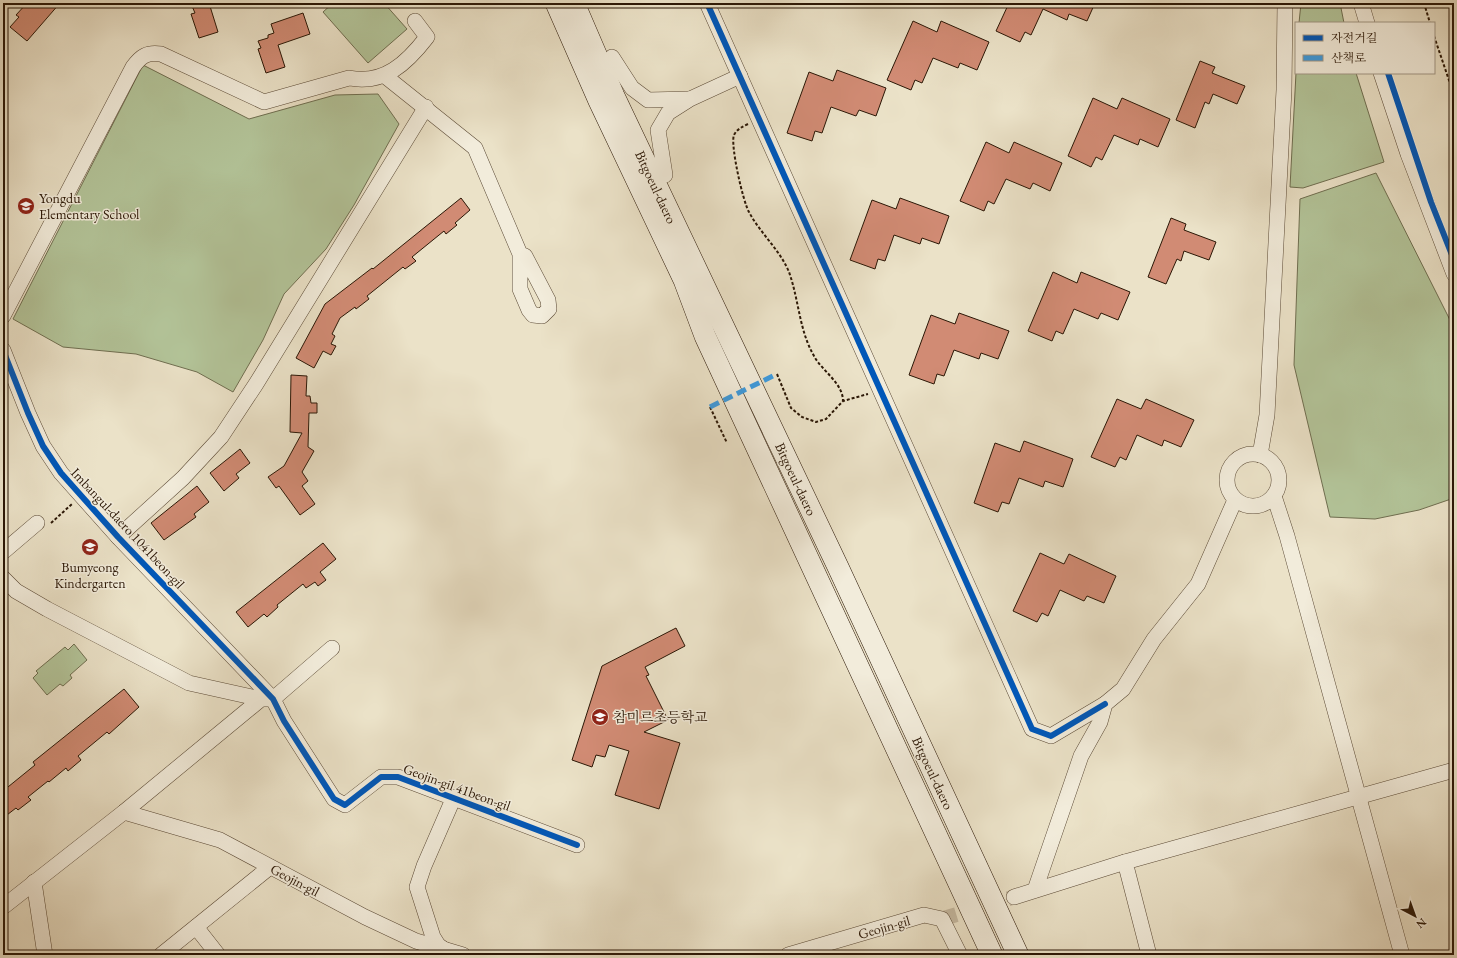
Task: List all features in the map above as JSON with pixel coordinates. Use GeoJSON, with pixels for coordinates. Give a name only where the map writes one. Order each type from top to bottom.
{"type":"FeatureCollection","features":[{"type":"Feature","properties":{"kind":"main road"},"geometry":{"type":"LineString","coordinates":[[541,3],[589,112],[674,285],[704,336]]}},
{"type":"Feature","properties":{"kind":"main road","name":"Bitgoeul-daero"},"geometry":{"type":"LineString","coordinates":[[556,3],[602,108],[684,280],[704,336],[992,955]]}},
{"type":"Feature","properties":{"kind":"main road","name":"Bitgoeul-daero"},"geometry":{"type":"LineString","coordinates":[[574,3],[614,96],[696,272],[724,326],[1018,955]]}},
{"type":"Feature","properties":{"kind":"main road"},"geometry":{"type":"LineString","coordinates":[[588,3],[706,268],[724,326]]}},
{"type":"Feature","properties":{"kind":"street"},"geometry":{"type":"LineString","coordinates":[[707,3],[1032,729],[1051,736],[1105,704],[1123,689],[1154,639],[1198,584],[1235,500]]}},
{"type":"Feature","properties":{"kind":"street"},"geometry":{"type":"LineString","coordinates":[[1260,455],[1266,415],[1284,90],[1284,3]]}},
{"type":"Feature","properties":{"kind":"street"},"geometry":{"type":"LineString","coordinates":[[1361,3],[1367,22]]}},
{"type":"Feature","properties":{"kind":"street"},"geometry":{"type":"LineString","coordinates":[[3,316],[133,67],[142,57],[148,54],[161,54],[264,102],[284,98],[349,78],[358,80],[374,79],[386,76],[401,64],[427,37],[415,21]]}},
{"type":"Feature","properties":{"kind":"street"},"geometry":{"type":"LineString","coordinates":[[612,58],[632,88],[648,100],[690,99]]}},
{"type":"Feature","properties":{"kind":"street"},"geometry":{"type":"LineString","coordinates":[[1381,74],[1408,154],[1454,274]]}},
{"type":"Feature","properties":{"kind":"street"},"geometry":{"type":"LineString","coordinates":[[386,76],[474,148],[520,254]]}},
{"type":"Feature","properties":{"kind":"street"},"geometry":{"type":"LineString","coordinates":[[665,175],[658,130],[668,113],[690,99],[740,76]]}},
{"type":"Feature","properties":{"kind":"street"},"geometry":{"type":"LineString","coordinates":[[118,537],[183,478],[221,437],[256,384],[426,108]]}},
{"type":"Feature","properties":{"kind":"street","name":"Imbangul-daero 1041beon-gil"},"geometry":{"type":"LineString","coordinates":[[3,350],[43,446],[61,474],[267,699]]}},
{"type":"Feature","properties":{"kind":"street"},"geometry":{"type":"LineString","coordinates":[[1260,455],[1274,464],[1280,480],[1274,496],[1264,504],[1251,507],[1242,505],[1235,500],[1226,485],[1230,467],[1235,460],[1242,456],[1260,455]]}},
{"type":"Feature","properties":{"kind":"street"},"geometry":{"type":"LineString","coordinates":[[1274,496],[1287,536],[1402,955]]}},
{"type":"Feature","properties":{"kind":"street"},"geometry":{"type":"LineString","coordinates":[[3,552],[37,523]]}},
{"type":"Feature","properties":{"kind":"street"},"geometry":{"type":"LineString","coordinates":[[3,578],[16,591],[47,609],[189,683],[267,699]]}},
{"type":"Feature","properties":{"kind":"street"},"geometry":{"type":"LineString","coordinates":[[3,906],[332,648]]}},
{"type":"Feature","properties":{"kind":"street","name":"Geojin-gil 41beon-gil"},"geometry":{"type":"LineString","coordinates":[[267,699],[284,721],[334,800],[345,805],[381,777],[398,777],[577,845]]}},
{"type":"Feature","properties":{"kind":"street"},"geometry":{"type":"LineString","coordinates":[[1035,890],[1081,756],[1100,722],[1105,704]]}},
{"type":"Feature","properties":{"kind":"street"},"geometry":{"type":"LineString","coordinates":[[1014,897],[1125,862],[1454,770]]}},
{"type":"Feature","properties":{"kind":"street","name":"Geojin-gil 41beon-gil"},"geometry":{"type":"LineString","coordinates":[[448,952],[438,945],[433,937],[418,888],[424,866],[454,797]]}},
{"type":"Feature","properties":{"kind":"street","name":"Geojin-gil"},"geometry":{"type":"LineString","coordinates":[[124,812],[220,840],[365,917],[416,941],[448,952],[463,955]]}},
{"type":"Feature","properties":{"kind":"street"},"geometry":{"type":"LineString","coordinates":[[1125,862],[1149,955]]}},
{"type":"Feature","properties":{"kind":"street"},"geometry":{"type":"LineString","coordinates":[[161,955],[270,867]]}},
{"type":"Feature","properties":{"kind":"street"},"geometry":{"type":"LineString","coordinates":[[34,882],[45,955]]}},
{"type":"Feature","properties":{"kind":"street","name":"Geojin-gil"},"geometry":{"type":"LineString","coordinates":[[788,955],[924,915],[942,919],[960,955]]}},
{"type":"Feature","properties":{"kind":"street"},"geometry":{"type":"LineString","coordinates":[[196,927],[218,955]]}},
{"type":"Feature","properties":{"kind":"path"},"geometry":{"type":"LineString","coordinates":[[1424,3],[1430,22]]}},
{"type":"Feature","properties":{"kind":"path"},"geometry":{"type":"LineString","coordinates":[[1435,39],[1454,95]]}},
{"type":"Feature","properties":{"kind":"path"},"geometry":{"type":"LineString","coordinates":[[749,124],[738,129],[733,136],[744,203],[749,213],[784,261],[795,291],[804,334],[814,358],[830,375],[843,395],[843,401]]}},
{"type":"Feature","properties":{"kind":"path"},"geometry":{"type":"LineString","coordinates":[[776,374],[792,408],[802,418],[816,422],[826,419],[843,401],[871,393]]}},
{"type":"Feature","properties":{"kind":"path"},"geometry":{"type":"LineString","coordinates":[[710,407],[726,443]]}},
{"type":"Feature","properties":{"kind":"path"},"geometry":{"type":"LineString","coordinates":[[37,523],[44,529],[80,496]]}},
{"type":"Feature","properties":{"kind":"green space"},"geometry":{"type":"Polygon","coordinates":[[[333,3],[384,3],[407,29],[368,63],[323,12],[333,3]]]}},
{"type":"Feature","properties":{"kind":"green space"},"geometry":{"type":"Polygon","coordinates":[[[1301,3],[1340,3],[1344,22],[1299,22],[1301,3]]]}},
{"type":"Feature","properties":{"kind":"green space"},"geometry":{"type":"Polygon","coordinates":[[[143,65],[249,119],[335,95],[378,94],[399,124],[354,205],[326,249],[284,294],[263,340],[233,392],[197,372],[136,354],[63,347],[13,319],[143,65]]]}},
{"type":"Feature","properties":{"kind":"green space"},"geometry":{"type":"Polygon","coordinates":[[[1296,74],[1356,74],[1384,162],[1303,188],[1290,187],[1296,74]]]}},
{"type":"Feature","properties":{"kind":"green space"},"geometry":{"type":"Polygon","coordinates":[[[1376,173],[1450,320],[1454,331],[1454,498],[1419,510],[1375,519],[1330,517],[1294,365],[1300,199],[1376,173]]]}},
{"type":"Feature","properties":{"kind":"green space"},"geometry":{"type":"Polygon","coordinates":[[[74,644],[87,660],[70,675],[72,678],[63,686],[60,684],[47,695],[33,678],[38,673],[36,671],[65,647],[68,650],[74,644]]]}},
{"type":"Feature","properties":{"kind":"building"},"geometry":{"type":"Polygon","coordinates":[[[27,3],[60,3],[27,41],[10,27],[19,17],[16,15],[27,3]]]}},
{"type":"Feature","properties":{"kind":"building"},"geometry":{"type":"Polygon","coordinates":[[[201,3],[209,3],[218,32],[199,38],[191,14],[195,13],[192,6],[201,3]]]}},
{"type":"Feature","properties":{"kind":"building"},"geometry":{"type":"Polygon","coordinates":[[[1009,3],[1095,3],[1087,21],[1069,14],[1067,20],[1043,9],[1031,35],[1025,32],[1020,42],[996,31],[1009,3]]]}},
{"type":"Feature","properties":{"kind":"building"},"geometry":{"type":"Polygon","coordinates":[[[303,13],[310,34],[278,45],[285,67],[266,73],[258,49],[261,48],[258,41],[268,38],[268,35],[274,33],[271,24],[303,13]]]}},
{"type":"Feature","properties":{"kind":"building"},"geometry":{"type":"Polygon","coordinates":[[[913,21],[937,32],[941,21],[989,42],[977,70],[960,63],[958,68],[933,58],[922,83],[915,80],[911,90],[887,80],[913,21]]]}},
{"type":"Feature","properties":{"kind":"building"},"geometry":{"type":"Polygon","coordinates":[[[1200,61],[1215,67],[1212,73],[1245,86],[1237,104],[1213,94],[1209,104],[1205,102],[1195,128],[1176,120],[1200,61]]]}},
{"type":"Feature","properties":{"kind":"building"},"geometry":{"type":"Polygon","coordinates":[[[837,70],[886,88],[876,116],[859,110],[856,116],[831,107],[822,133],[815,131],[812,141],[787,133],[809,72],[833,81],[837,70]]]}},
{"type":"Feature","properties":{"kind":"building"},"geometry":{"type":"Polygon","coordinates":[[[1093,98],[1117,109],[1122,98],[1170,119],[1158,147],[1140,139],[1138,145],[1114,135],[1102,160],[1096,157],[1091,167],[1068,156],[1093,98]]]}},
{"type":"Feature","properties":{"kind":"building"},"geometry":{"type":"Polygon","coordinates":[[[986,142],[1009,153],[1014,142],[1062,163],[1050,191],[1033,183],[1030,189],[1006,179],[994,204],[988,201],[984,211],[960,201],[986,142]]]}},
{"type":"Feature","properties":{"kind":"building"},"geometry":{"type":"Polygon","coordinates":[[[461,198],[470,210],[455,223],[457,225],[446,234],[444,231],[412,257],[416,261],[405,269],[403,267],[367,296],[369,299],[356,309],[355,307],[340,318],[332,334],[335,336],[331,344],[336,346],[331,355],[323,351],[314,368],[296,358],[325,304],[372,268],[373,269],[461,198]]]}},
{"type":"Feature","properties":{"kind":"building"},"geometry":{"type":"Polygon","coordinates":[[[900,198],[949,216],[939,244],[922,238],[920,244],[894,235],[885,261],[878,259],[875,269],[850,260],[872,200],[896,209],[900,198]]]}},
{"type":"Feature","properties":{"kind":"building"},"geometry":{"type":"Polygon","coordinates":[[[1171,218],[1186,224],[1184,230],[1216,242],[1209,260],[1184,251],[1181,261],[1177,259],[1166,284],[1148,277],[1171,218]]]}},
{"type":"Feature","properties":{"kind":"building"},"geometry":{"type":"Polygon","coordinates":[[[1053,272],[1077,283],[1081,272],[1130,292],[1118,320],[1101,313],[1098,319],[1074,309],[1063,334],[1056,331],[1052,341],[1028,331],[1053,272]]]}},
{"type":"Feature","properties":{"kind":"building"},"geometry":{"type":"Polygon","coordinates":[[[959,313],[1009,331],[998,359],[981,353],[979,359],[954,350],[944,376],[937,374],[934,384],[909,375],[931,315],[955,324],[959,313]]]}},
{"type":"Feature","properties":{"kind":"building"},"geometry":{"type":"Polygon","coordinates":[[[291,375],[307,376],[306,396],[310,396],[311,403],[317,403],[317,413],[309,413],[308,447],[314,451],[302,472],[308,481],[302,486],[315,504],[300,515],[279,486],[276,488],[268,477],[284,466],[302,433],[290,432],[291,375]]]}},
{"type":"Feature","properties":{"kind":"building"},"geometry":{"type":"Polygon","coordinates":[[[1117,399],[1141,409],[1146,399],[1194,420],[1181,447],[1164,440],[1162,446],[1137,435],[1126,460],[1120,457],[1115,467],[1091,457],[1117,399]]]}},
{"type":"Feature","properties":{"kind":"building"},"geometry":{"type":"Polygon","coordinates":[[[1024,441],[1073,459],[1063,487],[1045,481],[1043,487],[1019,478],[1009,504],[1002,502],[998,512],[974,503],[995,443],[1020,452],[1024,441]]]}},
{"type":"Feature","properties":{"kind":"building"},"geometry":{"type":"Polygon","coordinates":[[[240,449],[250,463],[236,474],[239,478],[224,491],[210,473],[240,449]]]}},
{"type":"Feature","properties":{"kind":"building"},"geometry":{"type":"Polygon","coordinates":[[[197,486],[209,502],[194,514],[196,517],[164,540],[151,523],[197,486]]]}},
{"type":"Feature","properties":{"kind":"building"},"geometry":{"type":"Polygon","coordinates":[[[323,543],[336,559],[320,572],[326,580],[318,586],[315,582],[306,588],[303,584],[277,605],[278,607],[267,617],[264,614],[248,627],[236,612],[323,543]]]}},
{"type":"Feature","properties":{"kind":"building"},"geometry":{"type":"Polygon","coordinates":[[[1040,553],[1064,564],[1069,554],[1116,576],[1104,603],[1087,596],[1084,601],[1060,590],[1048,616],[1042,613],[1037,622],[1013,611],[1040,553]]]}},
{"type":"Feature","properties":{"kind":"building"},"geometry":{"type":"Polygon","coordinates":[[[676,628],[685,646],[645,667],[649,675],[646,676],[668,720],[644,732],[680,743],[659,809],[615,795],[629,751],[609,745],[605,757],[596,755],[592,767],[572,760],[602,666],[676,628]]]}},
{"type":"Feature","properties":{"kind":"building"},"geometry":{"type":"Polygon","coordinates":[[[124,689],[139,707],[109,734],[107,732],[78,756],[81,760],[68,771],[66,768],[49,782],[48,781],[28,797],[31,800],[18,810],[16,808],[3,818],[3,791],[35,765],[33,762],[124,689]]]}},
{"type":"Feature","properties":{"kind":"tunnel"},"geometry":{"type":"LineString","coordinates":[[942,919],[1014,897]]}},
{"type":"Feature","properties":{"kind":"marked path"},"geometry":{"type":"LineString","coordinates":[[710,407],[777,374]]}},
{"type":"Feature","properties":{"kind":"cycle path"},"geometry":{"type":"LineString","coordinates":[[707,3],[1032,729],[1051,736],[1105,704]]}},
{"type":"Feature","properties":{"kind":"cycle path"},"geometry":{"type":"LineString","coordinates":[[1388,74],[1431,202],[1454,260]]}},
{"type":"Feature","properties":{"kind":"cycle path"},"geometry":{"type":"LineString","coordinates":[[3,350],[43,446],[61,473],[118,537],[273,699],[284,721],[334,799],[345,805],[381,777],[398,777],[577,845]]}},
{"type":"Feature","properties":{"kind":"place","name":"Yongdu Elementary School"},"geometry":{"type":"Point","coordinates":[26,206]}},
{"type":"Feature","properties":{"kind":"place","name":"Bumyeong Kindergarten"},"geometry":{"type":"Point","coordinates":[90,547]}},
{"type":"Feature","properties":{"kind":"place","name":"참미르초등학교"},"geometry":{"type":"Point","coordinates":[600,717]}}]}
